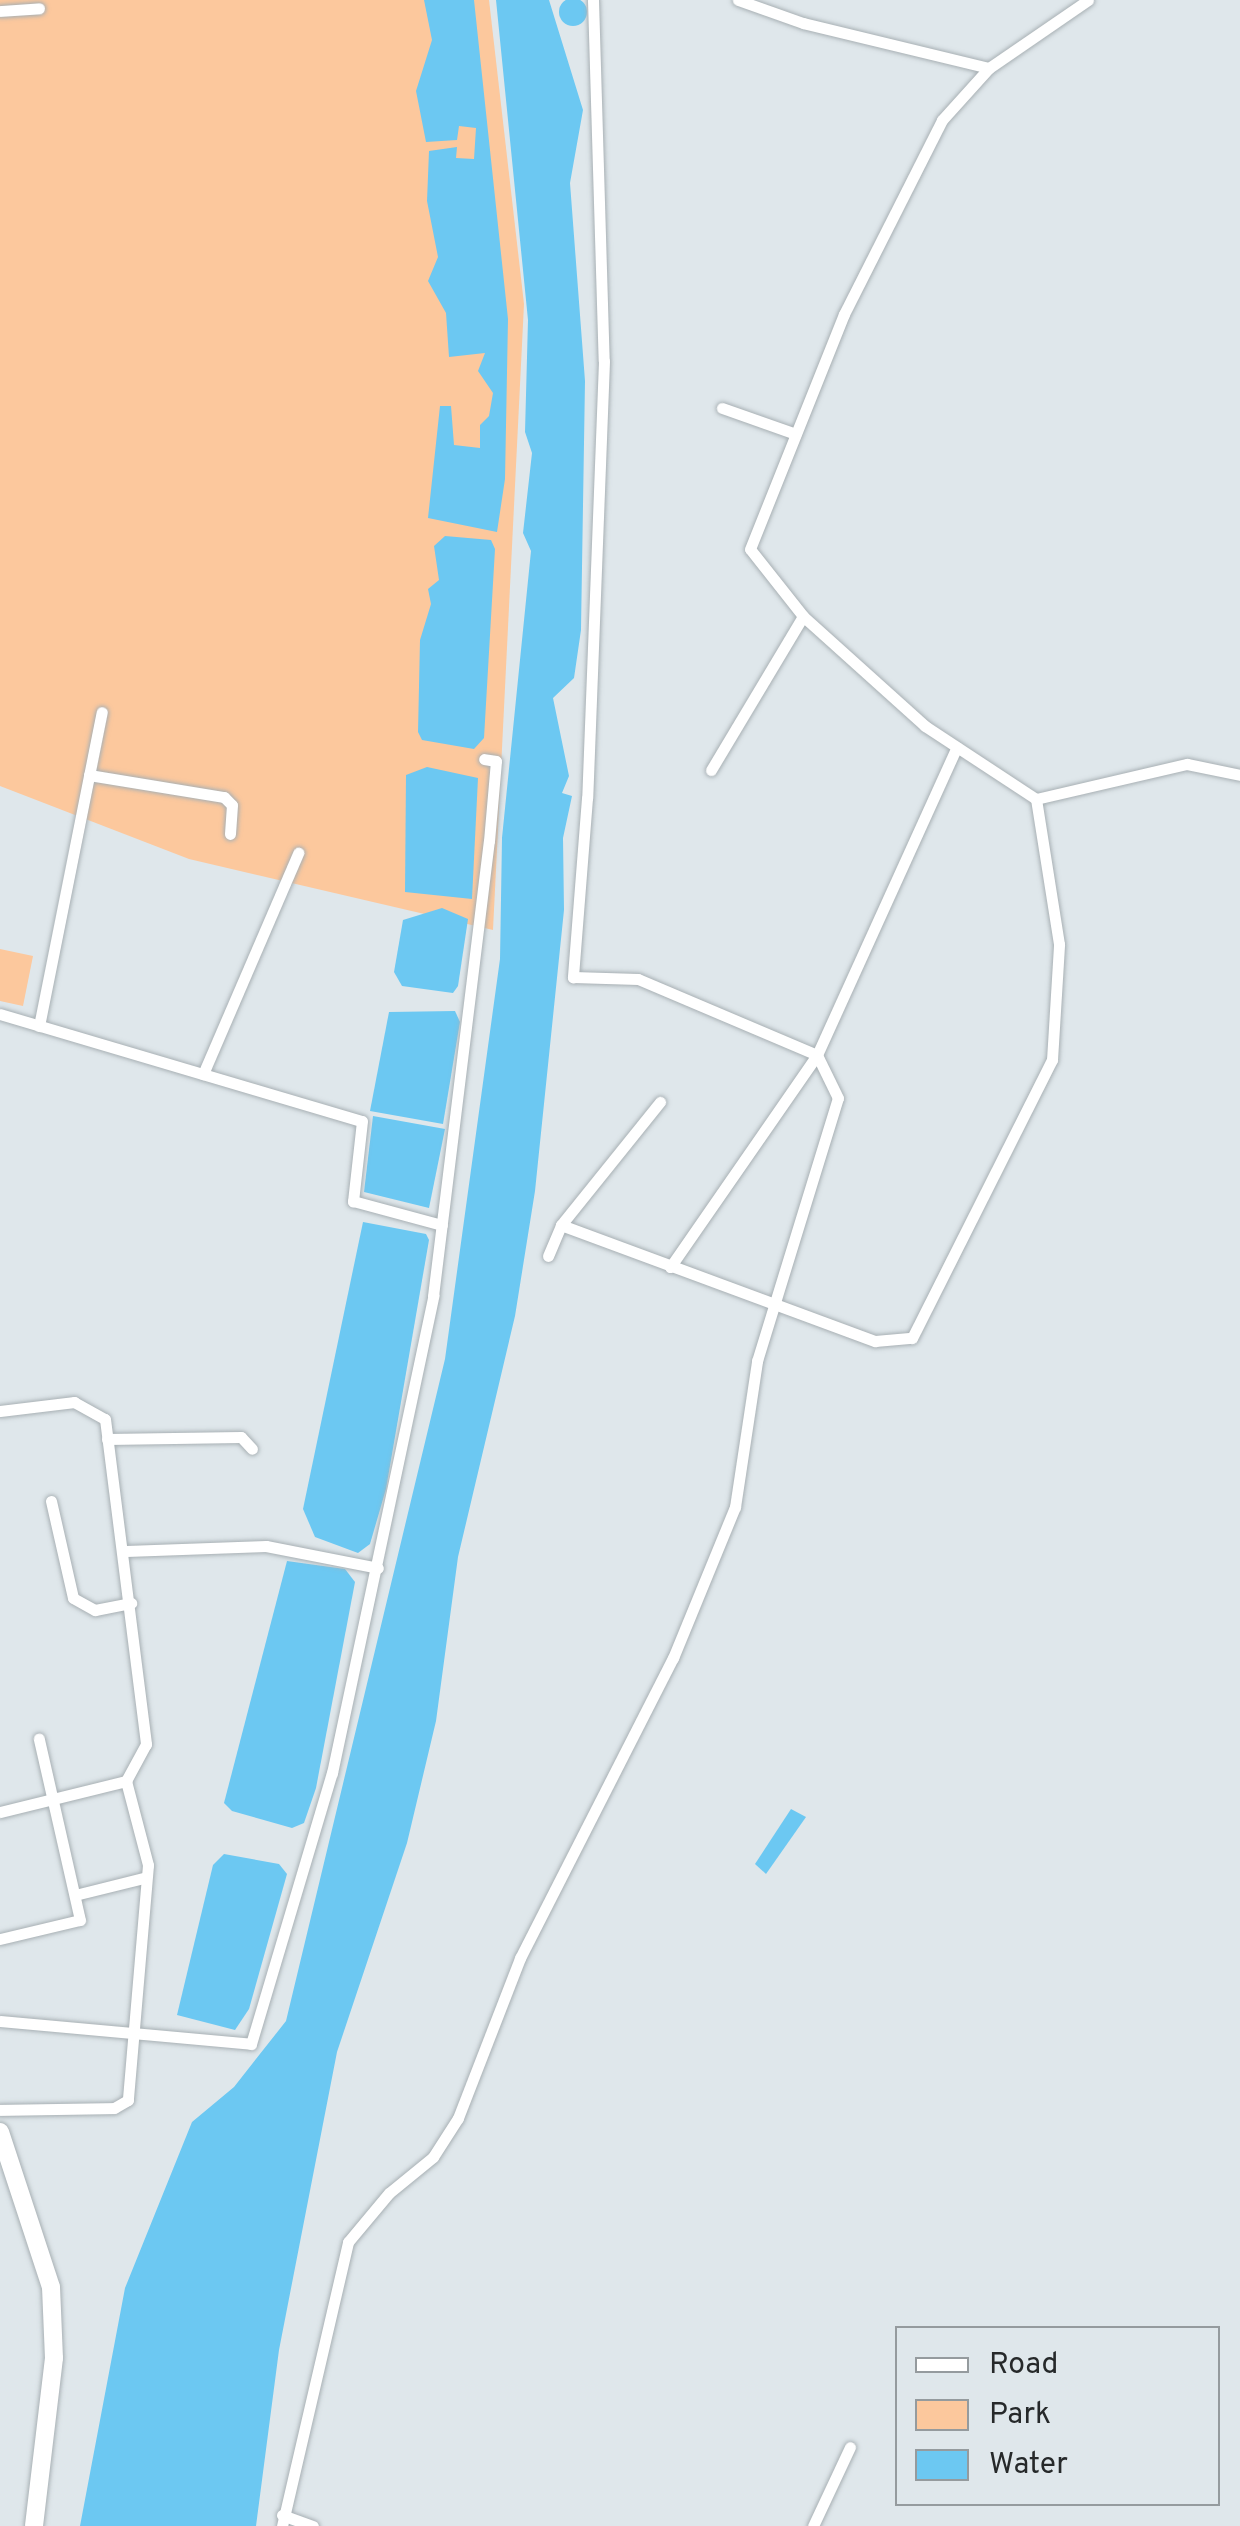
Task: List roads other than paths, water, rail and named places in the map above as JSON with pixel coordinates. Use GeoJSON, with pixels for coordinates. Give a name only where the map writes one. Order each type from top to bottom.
{"type":"FeatureCollection","features":[{"type":"Feature","properties":{"kind":"highway"},"geometry":{"type":"LineString","coordinates":[[0,2132],[51,2287],[54,2358],[34,2526]]}},
{"type":"Feature","properties":{"kind":"street"},"geometry":{"type":"LineString","coordinates":[[313,2526],[282,2520],[348,2242],[388,2193],[432,2157],[458,2118],[520,1958],[672,1658],[735,1507],[757,1361],[838,1098],[817,1055],[638,979],[573,976],[587,798],[604,361],[593,0]]}},
{"type":"Feature","properties":{"kind":"street"},"geometry":{"type":"LineString","coordinates":[[738,0],[802,23],[989,68]]}},
{"type":"Feature","properties":{"kind":"street"},"geometry":{"type":"LineString","coordinates":[[1088,0],[989,68],[942,120],[844,314],[750,549],[804,616],[956,747],[1036,800],[1188,764],[1240,775]]}},
{"type":"Feature","properties":{"kind":"street"},"geometry":{"type":"LineString","coordinates":[[0,11],[39,8]]}},
{"type":"Feature","properties":{"kind":"street"},"geometry":{"type":"LineString","coordinates":[[722,408],[796,434]]}},
{"type":"Feature","properties":{"kind":"street"},"geometry":{"type":"LineString","coordinates":[[711,770],[804,616]]}},
{"type":"Feature","properties":{"kind":"street"},"geometry":{"type":"LineString","coordinates":[[39,1026],[102,712]]}},
{"type":"Feature","properties":{"kind":"street"},"geometry":{"type":"LineString","coordinates":[[670,1267],[817,1055],[956,747]]}},
{"type":"Feature","properties":{"kind":"street"},"geometry":{"type":"LineString","coordinates":[[0,2020],[251,2044],[332,1773],[378,1568],[442,1224],[491,825],[496,760],[484,759]]}},
{"type":"Feature","properties":{"kind":"street"},"geometry":{"type":"LineString","coordinates":[[89,775],[224,797],[232,805],[230,834]]}},
{"type":"Feature","properties":{"kind":"street"},"geometry":{"type":"LineString","coordinates":[[562,1225],[874,1341],[912,1338],[1052,1060],[1060,944],[1036,800]]}},
{"type":"Feature","properties":{"kind":"street"},"geometry":{"type":"LineString","coordinates":[[202,1074],[298,852]]}},
{"type":"Feature","properties":{"kind":"street"},"geometry":{"type":"LineString","coordinates":[[0,1014],[362,1121],[352,1202],[442,1224]]}},
{"type":"Feature","properties":{"kind":"street"},"geometry":{"type":"LineString","coordinates":[[548,1256],[562,1225],[660,1102]]}},
{"type":"Feature","properties":{"kind":"street"},"geometry":{"type":"LineString","coordinates":[[0,1411],[74,1402],[105,1419],[126,1551],[146,1744],[126,1781],[148,1865],[143,1878],[128,2100],[114,2108],[0,2110]]}},
{"type":"Feature","properties":{"kind":"street"},"geometry":{"type":"LineString","coordinates":[[108,1438],[242,1437],[252,1448]]}},
{"type":"Feature","properties":{"kind":"street"},"geometry":{"type":"LineString","coordinates":[[51,1501],[73,1598],[95,1610],[132,1603]]}},
{"type":"Feature","properties":{"kind":"street"},"geometry":{"type":"LineString","coordinates":[[126,1551],[266,1546],[378,1568]]}},
{"type":"Feature","properties":{"kind":"street"},"geometry":{"type":"LineString","coordinates":[[0,1939],[80,1920],[39,1739]]}},
{"type":"Feature","properties":{"kind":"street"},"geometry":{"type":"LineString","coordinates":[[0,1812],[126,1781]]}},
{"type":"Feature","properties":{"kind":"street"},"geometry":{"type":"LineString","coordinates":[[75,1895],[143,1878]]}},
{"type":"Feature","properties":{"kind":"street"},"geometry":{"type":"LineString","coordinates":[[813,2526],[850,2447]]}},
{"type":"Feature","properties":{"kind":"water"},"geometry":{"type":"Polygon","coordinates":[[[567,-1],[579,-1],[586,6],[586,18],[579,25],[567,25],[560,18],[560,6],[567,-1]]]}},
{"type":"Feature","properties":{"kind":"water"},"geometry":{"type":"Polygon","coordinates":[[[424,0],[474,0],[508,319],[505,479],[497,532],[428,518],[440,406],[451,406],[454,445],[480,448],[480,425],[489,416],[493,393],[478,371],[485,353],[449,357],[446,313],[428,281],[438,257],[427,201],[429,151],[457,147],[456,158],[474,159],[476,128],[459,126],[457,140],[426,142],[416,91],[432,40],[424,0]]]}},
{"type":"Feature","properties":{"kind":"water"},"geometry":{"type":"Polygon","coordinates":[[[496,0],[549,0],[583,110],[570,183],[585,381],[581,630],[574,678],[553,698],[569,776],[562,793],[572,796],[563,838],[564,910],[535,1191],[515,1316],[458,1557],[436,1721],[407,1843],[337,2052],[279,2350],[256,2526],[80,2526],[125,2288],[192,2122],[234,2087],[286,2021],[445,1359],[500,959],[502,838],[531,551],[523,533],[532,453],[525,432],[528,320],[496,0]]]}},
{"type":"Feature","properties":{"kind":"water"},"geometry":{"type":"Polygon","coordinates":[[[445,536],[491,540],[495,549],[484,738],[474,749],[422,740],[418,732],[420,640],[431,604],[428,589],[439,580],[434,546],[445,536]]]}},
{"type":"Feature","properties":{"kind":"water"},"geometry":{"type":"Polygon","coordinates":[[[427,767],[478,778],[472,899],[405,892],[406,775],[427,767]]]}},
{"type":"Feature","properties":{"kind":"water"},"geometry":{"type":"Polygon","coordinates":[[[442,908],[468,919],[458,986],[453,993],[402,986],[394,972],[403,920],[442,908]]]}},
{"type":"Feature","properties":{"kind":"water"},"geometry":{"type":"Polygon","coordinates":[[[455,1011],[460,1022],[443,1124],[370,1111],[389,1012],[455,1011]]]}},
{"type":"Feature","properties":{"kind":"water"},"geometry":{"type":"Polygon","coordinates":[[[373,1116],[445,1129],[429,1208],[364,1192],[373,1116]]]}},
{"type":"Feature","properties":{"kind":"water"},"geometry":{"type":"Polygon","coordinates":[[[363,1222],[426,1234],[429,1240],[386,1489],[370,1544],[358,1553],[315,1537],[303,1509],[363,1222]]]}},
{"type":"Feature","properties":{"kind":"water"},"geometry":{"type":"Polygon","coordinates":[[[287,1561],[345,1569],[355,1582],[316,1788],[304,1823],[292,1828],[232,1811],[224,1803],[287,1561]]]}},
{"type":"Feature","properties":{"kind":"water"},"geometry":{"type":"Polygon","coordinates":[[[791,1809],[806,1817],[766,1874],[755,1864],[791,1809]]]}},
{"type":"Feature","properties":{"kind":"water"},"geometry":{"type":"Polygon","coordinates":[[[224,1854],[279,1864],[287,1874],[249,2009],[235,2030],[177,2015],[213,1865],[224,1854]]]}}]}
